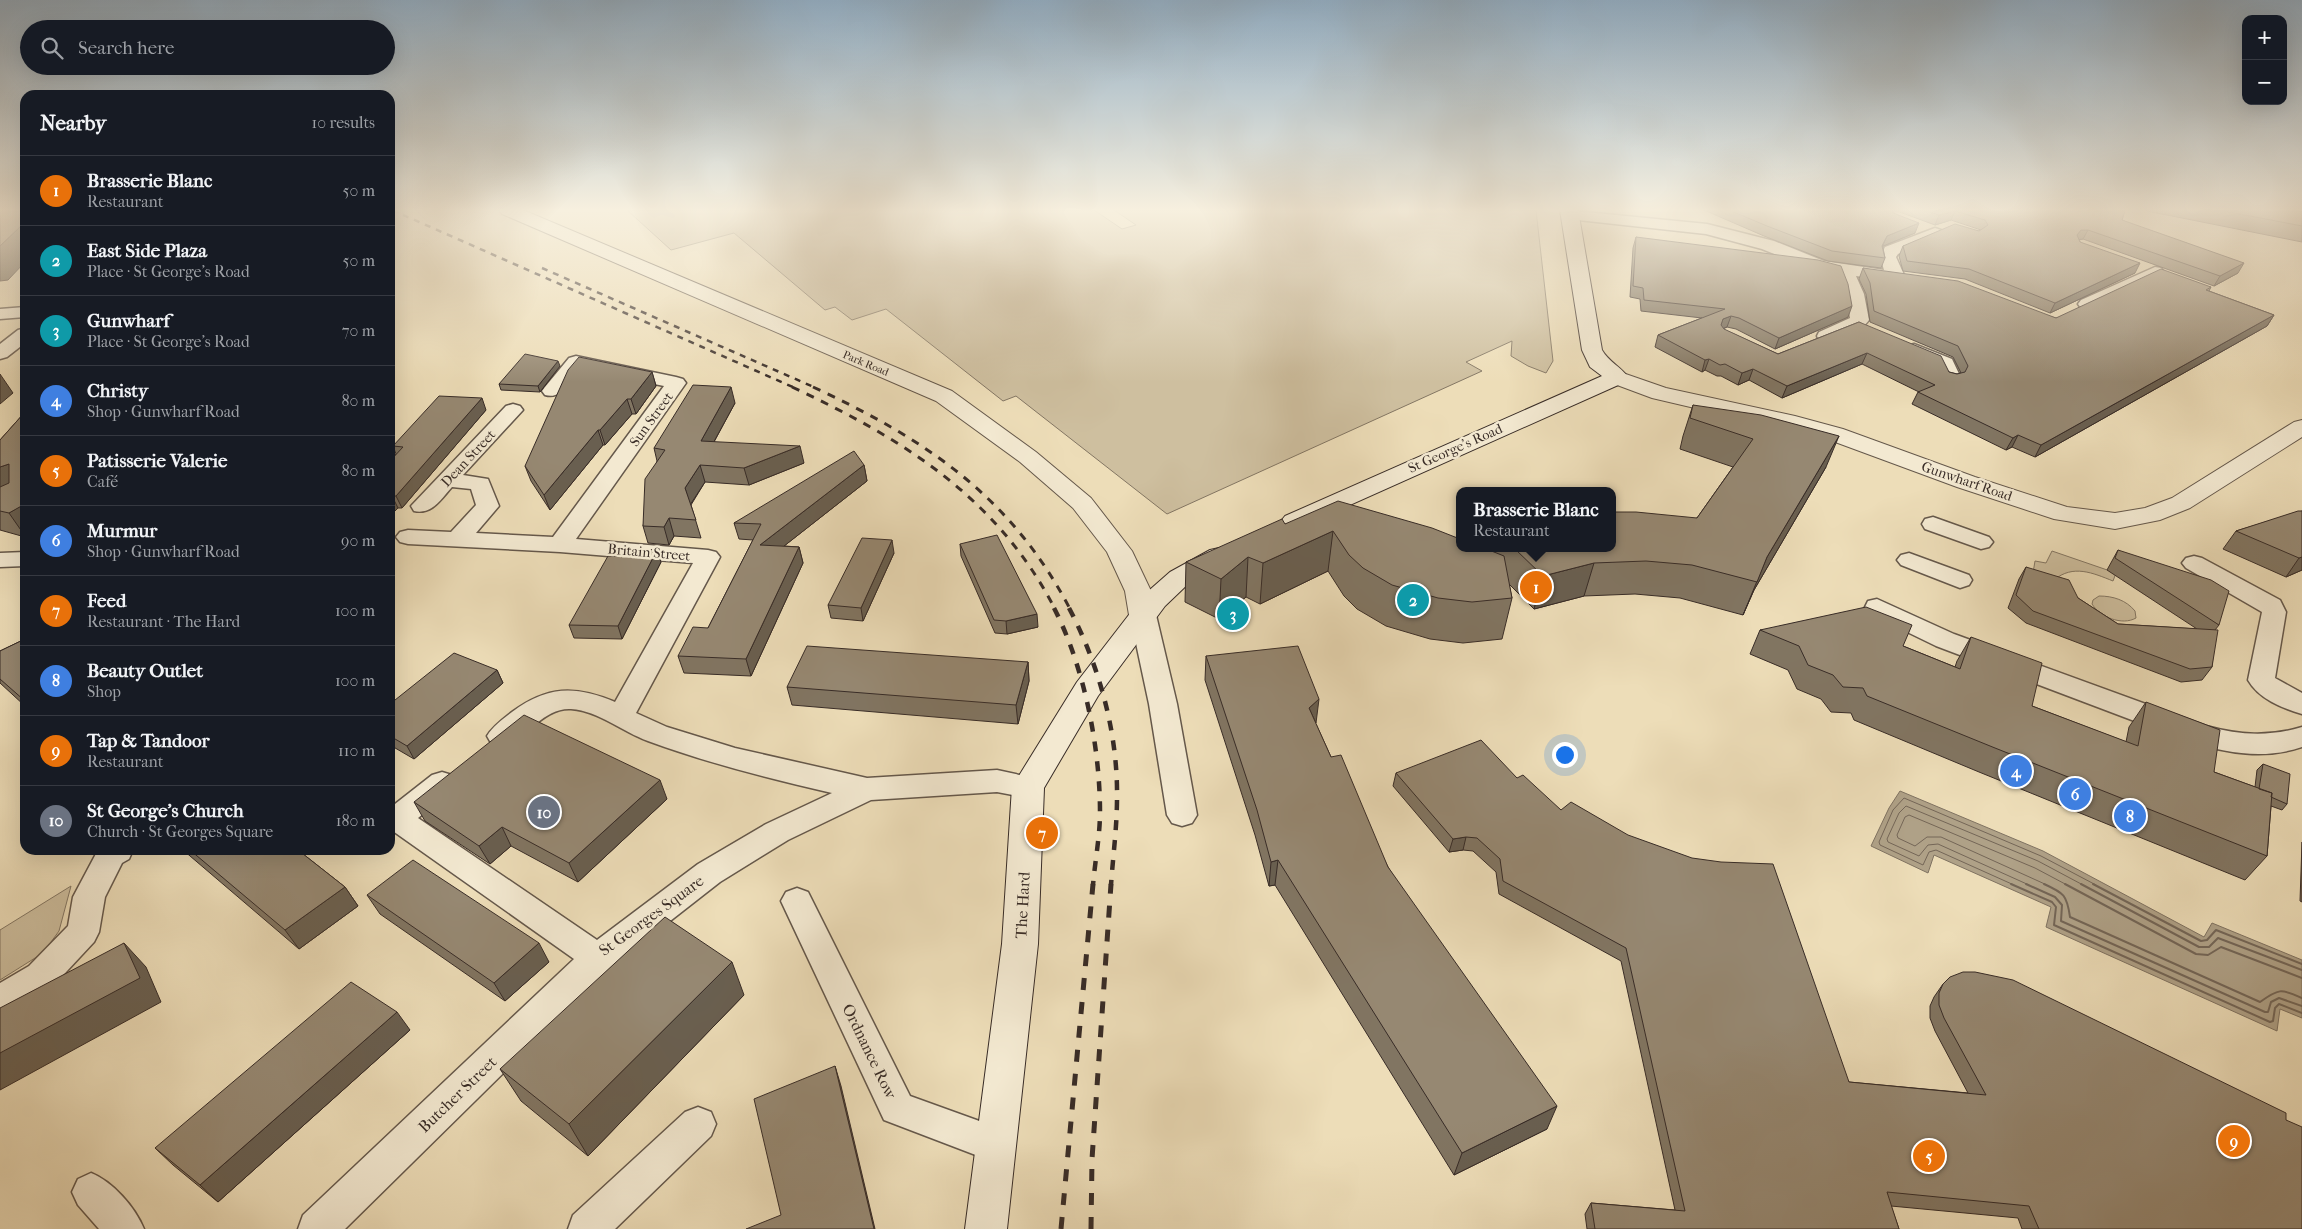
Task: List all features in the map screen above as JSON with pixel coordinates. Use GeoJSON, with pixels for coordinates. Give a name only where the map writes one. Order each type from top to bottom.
{"type":"FeatureCollection","features":[{"type":"Feature","properties":{"kind":"street","name":"Park Road"},"geometry":{"type":"LineString","coordinates":[[642,267],[944,396],[1028,457],[1082,503],[1096,519],[1126,563],[1138,591],[1143,615]]}},
{"type":"Feature","properties":{"kind":"street"},"geometry":{"type":"LineString","coordinates":[[1578,267],[1592,350],[1598,362],[1617,377]]}},
{"type":"Feature","properties":{"kind":"street"},"geometry":{"type":"LineString","coordinates":[[1827,267],[1903,278],[1894,267]]}},
{"type":"Feature","properties":{"kind":"street"},"geometry":{"type":"LineString","coordinates":[[2074,311],[2163,275],[2142,267]]}},
{"type":"Feature","properties":{"kind":"street"},"geometry":{"type":"LineString","coordinates":[[1810,343],[1860,320],[1855,294],[1845,271]]}},
{"type":"Feature","properties":{"kind":"street"},"geometry":{"type":"LineString","coordinates":[[0,314],[20,312]]}},
{"type":"Feature","properties":{"kind":"street"},"geometry":{"type":"LineString","coordinates":[[1854,324],[1873,332]]}},
{"type":"Feature","properties":{"kind":"street"},"geometry":{"type":"LineString","coordinates":[[0,353],[20,338]]}},
{"type":"Feature","properties":{"kind":"street"},"geometry":{"type":"LineString","coordinates":[[1900,344],[1945,363],[1951,378]]}},
{"type":"Feature","properties":{"kind":"street","name":"Sun Street"},"geometry":{"type":"LineString","coordinates":[[552,391],[576,362],[676,383],[560,545]]}},
{"type":"Feature","properties":{"kind":"street","name":"Gunwharf Road"},"geometry":{"type":"LineString","coordinates":[[1617,377],[1652,391],[1795,422],[1836,434],[1966,482],[2063,514],[2115,521],[2151,516],[2181,503],[2302,426]]}},
{"type":"Feature","properties":{"kind":"street","name":"St George's Road"},"geometry":{"type":"LineString","coordinates":[[1277,528],[1617,377]]}},
{"type":"Feature","properties":{"kind":"street","name":"Dean Street"},"geometry":{"type":"LineString","coordinates":[[422,506],[513,410]]}},
{"type":"Feature","properties":{"kind":"street"},"geometry":{"type":"LineString","coordinates":[[448,480],[480,484],[488,506],[458,539]]}},
{"type":"Feature","properties":{"kind":"street"},"geometry":{"type":"LineString","coordinates":[[1933,524],[1981,542]]}},
{"type":"Feature","properties":{"kind":"street","name":"Britain Street"},"geometry":{"type":"LineString","coordinates":[[408,537],[560,545],[708,557],[620,717]]}},
{"type":"Feature","properties":{"kind":"street"},"geometry":{"type":"LineString","coordinates":[[1182,815],[1164,704],[1143,615],[1163,591],[1179,578],[1242,544]]}},
{"type":"Feature","properties":{"kind":"street"},"geometry":{"type":"LineString","coordinates":[[0,560],[20,559]]}},
{"type":"Feature","properties":{"kind":"street"},"geometry":{"type":"LineString","coordinates":[[1909,560],[1960,580]]}},
{"type":"Feature","properties":{"kind":"street"},"geometry":{"type":"LineString","coordinates":[[2194,563],[2272,606],[2274,612],[2261,680],[2268,688],[2302,704]]}},
{"type":"Feature","properties":{"kind":"street"},"geometry":{"type":"LineString","coordinates":[[1877,607],[1944,640],[2200,735],[2226,741],[2265,744],[2302,736]]}},
{"type":"Feature","properties":{"kind":"street","name":"The Hard"},"geometry":{"type":"LineString","coordinates":[[986,1229],[994,1144],[1020,944],[1028,787],[1087,690],[1143,615]]}},
{"type":"Feature","properties":{"kind":"street","name":"St Georges Square"},"geometry":{"type":"LineString","coordinates":[[482,751],[529,714],[556,700],[584,700],[655,733],[772,769],[867,790],[997,781],[1028,787]]}},
{"type":"Feature","properties":{"kind":"street","name":"St Georges Square"},"geometry":{"type":"LineString","coordinates":[[395,815],[459,769]]}},
{"type":"Feature","properties":{"kind":"street","name":"St Georges Square"},"geometry":{"type":"LineString","coordinates":[[395,817],[598,958],[709,873],[776,832],[867,790]]}},
{"type":"Feature","properties":{"kind":"street"},"geometry":{"type":"LineString","coordinates":[[0,1002],[41,976],[83,932],[89,897],[111,855]]}},
{"type":"Feature","properties":{"kind":"street","name":"Ordnance Row"},"geometry":{"type":"LineString","coordinates":[[797,901],[898,1108],[994,1144]]}},
{"type":"Feature","properties":{"kind":"street","name":"Butcher Street"},"geometry":{"type":"LineString","coordinates":[[316,1229],[598,958]]}},
{"type":"Feature","properties":{"kind":"street"},"geometry":{"type":"LineString","coordinates":[[587,1229],[698,1124]]}},
{"type":"Feature","properties":{"kind":"street"},"geometry":{"type":"LineString","coordinates":[[91,1192],[125,1229]]}},
{"type":"Feature","properties":{"kind":"shaded area"},"geometry":{"type":"Polygon","coordinates":[[[775,267],[1542,267],[1553,361],[1546,373],[1528,366],[1511,356],[1512,341],[1466,362],[1482,371],[1167,514],[1016,396],[1003,401],[886,309],[852,320],[835,307],[825,310],[775,267]]]}},
{"type":"Feature","properties":{"kind":"shaded area"},"geometry":{"type":"Polygon","coordinates":[[[2052,551],[2116,573],[2113,581],[2083,571],[2068,572],[2054,580],[2033,573],[2035,561],[2046,563],[2052,551]]]}},
{"type":"Feature","properties":{"kind":"shaded area"},"geometry":{"type":"Polygon","coordinates":[[[2099,596],[2123,601],[2135,611],[2136,618],[2118,621],[2100,613],[2092,604],[2093,600],[2099,596]]]}},
{"type":"Feature","properties":{"kind":"shaded area"},"geometry":{"type":"Polygon","coordinates":[[[71,886],[59,931],[43,953],[0,980],[0,930],[71,886]]]}},
{"type":"Feature","properties":{"kind":"water"},"geometry":{"type":"Polygon","coordinates":[[[1900,791],[2043,851],[2204,937],[2212,923],[2302,960],[2302,1018],[2280,1009],[2277,1031],[2046,927],[2051,907],[1934,855],[1928,873],[1871,846],[1889,808],[1900,791]]]}},
{"type":"Feature","properties":{"kind":"building"},"geometry":{"type":"Polygon","coordinates":[[[1634,267],[1842,267],[1848,284],[1852,306],[1850,307],[1779,338],[1739,318],[1731,316],[1723,319],[1721,325],[1724,329],[1778,354],[1859,322],[1941,356],[1949,372],[1957,374],[1965,372],[1968,366],[1958,346],[1874,311],[1870,283],[1863,268],[1958,281],[2056,318],[2161,269],[2211,287],[2206,290],[2274,315],[2041,445],[2018,435],[2013,438],[1918,392],[1935,385],[1867,353],[1787,386],[1753,369],[1742,373],[1725,364],[1720,365],[1709,359],[1705,360],[1658,335],[1725,309],[1644,300],[1643,288],[1633,286],[1634,267]]]}},
{"type":"Feature","properties":{"kind":"building"},"geometry":{"type":"Polygon","coordinates":[[[1956,267],[2131,267],[2055,303],[1969,269],[1956,267]]]}},
{"type":"Feature","properties":{"kind":"building"},"geometry":{"type":"Polygon","coordinates":[[[2195,267],[2236,267],[2220,276],[2195,267]]]}},
{"type":"Feature","properties":{"kind":"building"},"geometry":{"type":"Polygon","coordinates":[[[525,354],[558,361],[538,386],[499,384],[525,354]]]}},
{"type":"Feature","properties":{"kind":"building"},"geometry":{"type":"Polygon","coordinates":[[[579,357],[652,372],[631,399],[627,399],[598,430],[544,495],[525,466],[568,370],[579,357]]]}},
{"type":"Feature","properties":{"kind":"building"},"geometry":{"type":"Polygon","coordinates":[[[693,385],[731,387],[701,441],[800,446],[744,468],[700,465],[685,488],[696,520],[669,518],[664,527],[643,526],[645,479],[665,450],[654,448],[693,385]]]}},
{"type":"Feature","properties":{"kind":"building"},"geometry":{"type":"Polygon","coordinates":[[[439,396],[482,398],[396,496],[395,456],[403,447],[395,446],[395,444],[439,396]]]}},
{"type":"Feature","properties":{"kind":"building"},"geometry":{"type":"Polygon","coordinates":[[[1693,405],[1761,415],[1839,436],[1767,557],[1757,582],[1692,565],[1646,561],[1594,563],[1543,576],[1518,552],[1616,552],[1616,512],[1697,518],[1753,439],[1690,418],[1693,405]]]}},
{"type":"Feature","properties":{"kind":"building"},"geometry":{"type":"Polygon","coordinates":[[[20,418],[20,507],[9,513],[0,511],[0,487],[9,483],[9,464],[0,467],[0,440],[20,418]]]}},
{"type":"Feature","properties":{"kind":"building"},"geometry":{"type":"Polygon","coordinates":[[[854,451],[864,465],[760,545],[799,547],[746,659],[678,656],[693,627],[708,628],[761,524],[734,523],[854,451]]]}},
{"type":"Feature","properties":{"kind":"building"},"geometry":{"type":"Polygon","coordinates":[[[1338,501],[1432,528],[1456,537],[1456,552],[1494,552],[1504,556],[1512,598],[1472,602],[1438,598],[1392,585],[1363,568],[1349,555],[1333,531],[1263,563],[1248,557],[1221,579],[1186,562],[1282,519],[1285,524],[1338,501]]]}},
{"type":"Feature","properties":{"kind":"building"},"geometry":{"type":"Polygon","coordinates":[[[2302,511],[2302,557],[2299,558],[2236,531],[2302,511]]]}},
{"type":"Feature","properties":{"kind":"building"},"geometry":{"type":"Polygon","coordinates":[[[997,535],[1037,614],[1006,621],[994,620],[960,544],[997,535]]]}},
{"type":"Feature","properties":{"kind":"building"},"geometry":{"type":"Polygon","coordinates":[[[862,538],[892,540],[861,608],[828,605],[862,538]]]}},
{"type":"Feature","properties":{"kind":"building"},"geometry":{"type":"Polygon","coordinates":[[[643,549],[657,550],[618,626],[569,625],[608,556],[643,556],[643,549]]]}},
{"type":"Feature","properties":{"kind":"building"},"geometry":{"type":"Polygon","coordinates":[[[2118,550],[2211,580],[2229,591],[2219,625],[2115,558],[2118,550]]]}},
{"type":"Feature","properties":{"kind":"building"},"geometry":{"type":"Polygon","coordinates":[[[2026,567],[2069,580],[2078,598],[2118,624],[2218,630],[2212,667],[2190,669],[2033,611],[2016,595],[2026,567]]]}},
{"type":"Feature","properties":{"kind":"building"},"geometry":{"type":"Polygon","coordinates":[[[1866,607],[1912,625],[1903,646],[1960,669],[1971,637],[2042,663],[2032,706],[2138,746],[2146,702],[2220,730],[2214,772],[2272,793],[2267,856],[1867,696],[1863,688],[1843,687],[1833,675],[1808,665],[1799,646],[1760,630],[1866,607]]]}},
{"type":"Feature","properties":{"kind":"building"},"geometry":{"type":"Polygon","coordinates":[[[20,641],[20,697],[0,679],[0,651],[20,641]]]}},
{"type":"Feature","properties":{"kind":"building"},"geometry":{"type":"Polygon","coordinates":[[[807,646],[1028,662],[1016,705],[787,687],[807,646]]]}},
{"type":"Feature","properties":{"kind":"building"},"geometry":{"type":"Polygon","coordinates":[[[1298,646],[1319,699],[1309,708],[1331,757],[1341,755],[1388,867],[1557,1106],[1462,1153],[1278,860],[1271,862],[1257,810],[1206,656],[1298,646]]]}},
{"type":"Feature","properties":{"kind":"building"},"geometry":{"type":"Polygon","coordinates":[[[454,653],[497,670],[407,746],[395,739],[395,700],[454,653]]]}},
{"type":"Feature","properties":{"kind":"building"},"geometry":{"type":"Polygon","coordinates":[[[524,715],[660,780],[569,863],[502,827],[479,846],[414,802],[524,715]]]}},
{"type":"Feature","properties":{"kind":"building"},"geometry":{"type":"Polygon","coordinates":[[[1481,740],[1517,778],[1523,775],[1561,810],[1571,802],[1628,835],[1692,858],[1721,862],[1773,864],[1849,1082],[1986,1095],[1944,1018],[1939,1005],[1939,993],[1943,984],[1950,977],[1963,972],[1975,972],[2013,980],[2286,1113],[2286,1120],[2302,1127],[2302,1229],[2039,1229],[2029,1206],[1887,1192],[1899,1229],[1595,1229],[1591,1203],[1685,1211],[1626,948],[1503,881],[1500,859],[1477,838],[1453,839],[1396,773],[1481,740]]]}},
{"type":"Feature","properties":{"kind":"building"},"geometry":{"type":"Polygon","coordinates":[[[2263,764],[2290,774],[2287,804],[2271,797],[2272,793],[2259,789],[2263,764]]]}},
{"type":"Feature","properties":{"kind":"building"},"geometry":{"type":"Polygon","coordinates":[[[196,855],[304,855],[345,887],[285,930],[196,855]]]}},
{"type":"Feature","properties":{"kind":"building"},"geometry":{"type":"Polygon","coordinates":[[[413,860],[539,943],[494,983],[367,895],[413,860]]]}},
{"type":"Feature","properties":{"kind":"building"},"geometry":{"type":"Polygon","coordinates":[[[665,917],[732,962],[569,1124],[500,1069],[665,917]]]}},
{"type":"Feature","properties":{"kind":"building"},"geometry":{"type":"Polygon","coordinates":[[[124,943],[140,978],[0,1053],[0,1008],[124,943]]]}},
{"type":"Feature","properties":{"kind":"building"},"geometry":{"type":"Polygon","coordinates":[[[351,982],[397,1012],[200,1185],[155,1148],[351,982]]]}},
{"type":"Feature","properties":{"kind":"building"},"geometry":{"type":"Polygon","coordinates":[[[835,1066],[874,1229],[746,1229],[781,1215],[754,1099],[835,1066]]]}},
{"type":"Feature","properties":{"kind":"railway"},"geometry":{"type":"LineString","coordinates":[[522,267],[795,388]]}},
{"type":"Feature","properties":{"kind":"railway"},"geometry":{"type":"LineString","coordinates":[[542,268],[816,388]]}},
{"type":"Feature","properties":{"kind":"railway"},"geometry":{"type":"LineString","coordinates":[[792,387],[872,428],[909,451],[976,503],[1005,534],[1032,569],[1055,609]]}},
{"type":"Feature","properties":{"kind":"railway"},"geometry":{"type":"LineString","coordinates":[[813,387],[892,428],[928,450],[961,475],[992,503],[1021,534],[1047,569],[1070,609]]}},
{"type":"Feature","properties":{"kind":"railway"},"geometry":{"type":"LineString","coordinates":[[1054,608],[1065,631],[1082,681],[1097,761],[1100,812],[1093,885]]}},
{"type":"Feature","properties":{"kind":"railway"},"geometry":{"type":"LineString","coordinates":[[1069,608],[1098,676],[1105,700],[1114,749],[1117,809],[1111,885]]}},
{"type":"Feature","properties":{"kind":"railway"},"geometry":{"type":"LineString","coordinates":[[1061,1229],[1093,884]]}},
{"type":"Feature","properties":{"kind":"railway"},"geometry":{"type":"LineString","coordinates":[[1091,1229],[1092,1159],[1111,884]]}},
{"type":"Feature","properties":{"kind":"place","name":"Brasserie Blanc"},"geometry":{"type":"Point","coordinates":[1536,587]}},
{"type":"Feature","properties":{"kind":"place","name":"East Side Plaza"},"geometry":{"type":"Point","coordinates":[1413,600]}},
{"type":"Feature","properties":{"kind":"place","name":"Gunwharf"},"geometry":{"type":"Point","coordinates":[1233,614]}},
{"type":"Feature","properties":{"kind":"place","name":"Christy"},"geometry":{"type":"Point","coordinates":[2016,771]}},
{"type":"Feature","properties":{"kind":"place","name":"Murmur"},"geometry":{"type":"Point","coordinates":[2075,794]}},
{"type":"Feature","properties":{"kind":"place","name":"St George's Church"},"geometry":{"type":"Point","coordinates":[544,812]}},
{"type":"Feature","properties":{"kind":"place","name":"Beauty Outlet"},"geometry":{"type":"Point","coordinates":[2130,816]}},
{"type":"Feature","properties":{"kind":"place","name":"Feed"},"geometry":{"type":"Point","coordinates":[1042,833]}},
{"type":"Feature","properties":{"kind":"place","name":"Tap & Tandoor"},"geometry":{"type":"Point","coordinates":[2234,1141]}},
{"type":"Feature","properties":{"kind":"place","name":"Patisserie Valerie"},"geometry":{"type":"Point","coordinates":[1929,1156]}}]}
